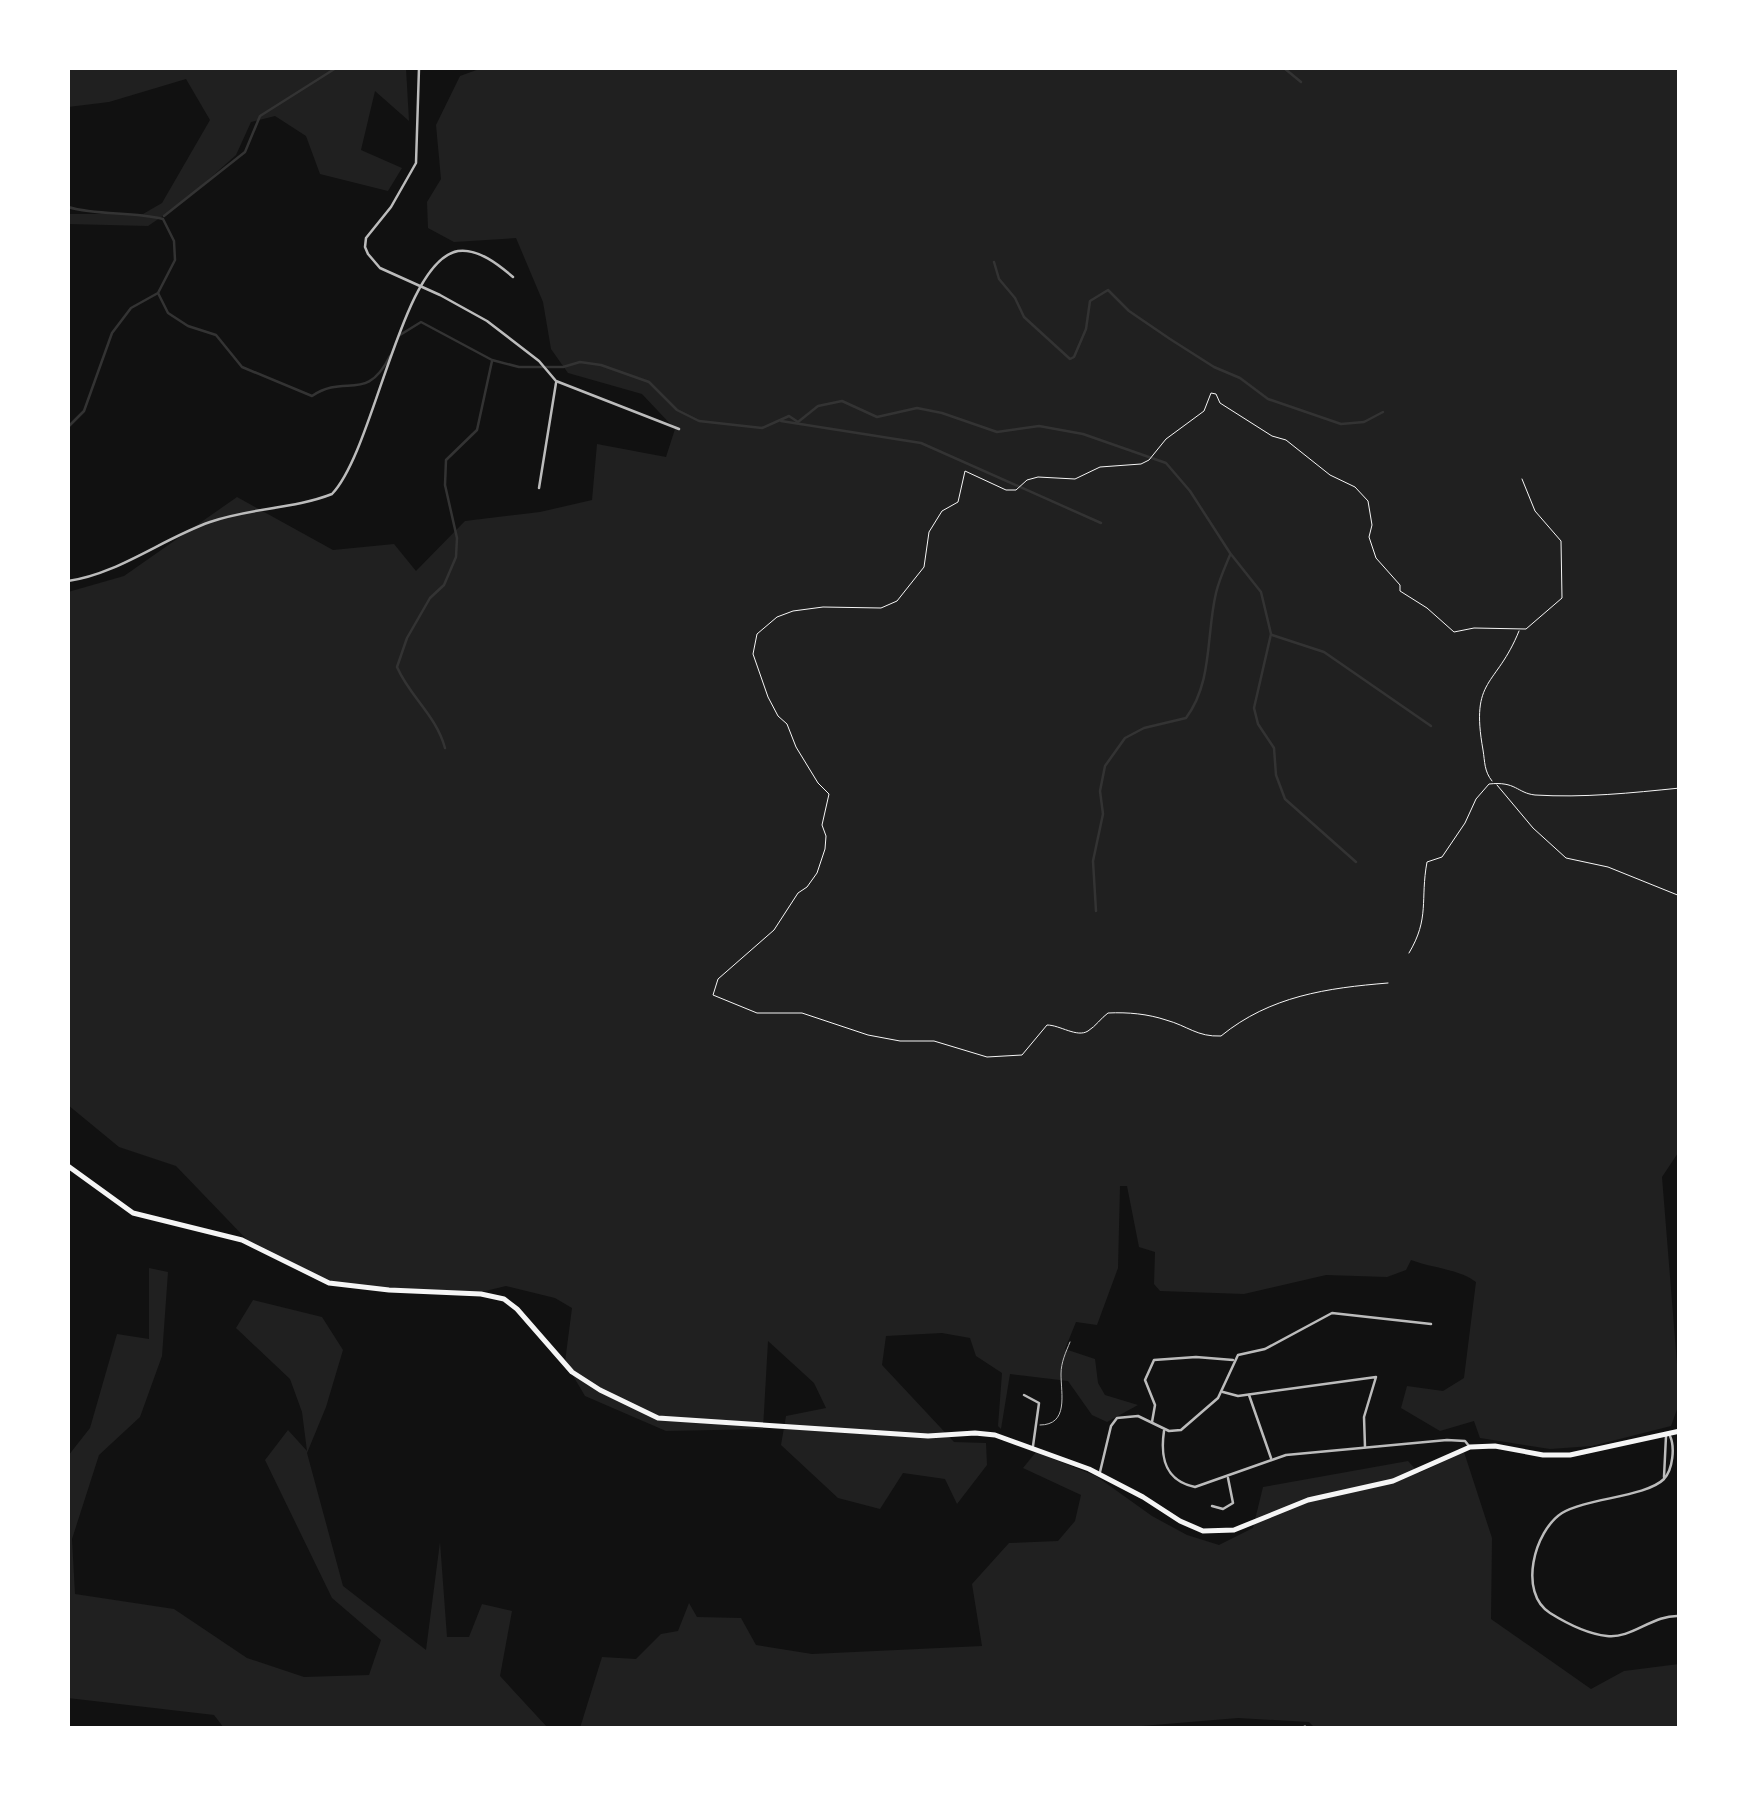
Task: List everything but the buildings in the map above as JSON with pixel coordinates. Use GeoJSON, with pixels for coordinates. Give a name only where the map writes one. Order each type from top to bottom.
{"type":"FeatureCollection","features":[{"type":"Feature","properties":{"kind":"main road"},"geometry":{"type":"LineString","coordinates":[[68,1166],[137,1215],[242,1240],[329,1283],[504,1299],[580,1378],[658,1418],[928,1436],[985,1433],[1100,1474],[1180,1522],[1203,1531],[1220,1532],[1308,1500],[1393,1481],[1470,1447],[1570,1454],[1680,1431]]}},
{"type":"Feature","properties":{"kind":"street"},"geometry":{"type":"LineString","coordinates":[[419,68],[416,163],[364,245],[380,268],[487,321],[538,361],[556,382],[679,429]]}},
{"type":"Feature","properties":{"kind":"street"},"geometry":{"type":"LineString","coordinates":[[68,581],[98,576],[211,522],[328,496],[335,491],[359,445],[420,286],[436,264],[459,251],[492,260],[513,277]]}},
{"type":"Feature","properties":{"kind":"street"},"geometry":{"type":"LineString","coordinates":[[540,488],[556,382]]}},
{"type":"Feature","properties":{"kind":"street"},"geometry":{"type":"LineString","coordinates":[[1100,1474],[1114,1421],[1121,1416],[1131,1415],[1173,1432],[1185,1428],[1215,1402],[1234,1360],[1332,1313],[1431,1324]]}},
{"type":"Feature","properties":{"kind":"street"},"geometry":{"type":"LineString","coordinates":[[1152,1422],[1155,1405],[1145,1380],[1154,1360],[1234,1360]]}},
{"type":"Feature","properties":{"kind":"street"},"geometry":{"type":"LineString","coordinates":[[1222,1392],[1238,1396],[1376,1377],[1364,1417],[1366,1447]]}},
{"type":"Feature","properties":{"kind":"street"},"geometry":{"type":"LineString","coordinates":[[1249,1394],[1271,1460]]}},
{"type":"Feature","properties":{"kind":"street"},"geometry":{"type":"LineString","coordinates":[[1024,1395],[1039,1402],[1032,1447]]}},
{"type":"Feature","properties":{"kind":"street"},"geometry":{"type":"LineString","coordinates":[[1164,1430],[1162,1456],[1173,1477],[1195,1487],[1271,1460],[1454,1440],[1465,1441],[1470,1447]]}},
{"type":"Feature","properties":{"kind":"street"},"geometry":{"type":"LineString","coordinates":[[1664,1478],[1667,1434]]}},
{"type":"Feature","properties":{"kind":"street"},"geometry":{"type":"LineString","coordinates":[[1667,1434],[1673,1444],[1669,1472],[1664,1478],[1561,1514],[1543,1534],[1532,1585],[1536,1600],[1545,1610],[1604,1636],[1618,1636],[1664,1616],[1680,1616]]}},
{"type":"Feature","properties":{"kind":"street"},"geometry":{"type":"LineString","coordinates":[[1212,1506],[1223,1509],[1234,1503],[1228,1477]]}},
{"type":"Feature","properties":{"kind":"lane"},"geometry":{"type":"LineString","coordinates":[[1036,1424],[1050,1424],[1058,1418],[1063,1396],[1062,1365],[1070,1342]]}},
{"type":"Feature","properties":{"kind":"path"},"geometry":{"type":"LineString","coordinates":[[1388,983],[1336,986],[1305,993],[1244,1017],[1221,1036],[1190,1033],[1166,1020],[1143,1014],[1108,1013],[1088,1031],[1078,1034],[1047,1025],[1022,1054],[988,1057],[934,1040],[900,1041],[868,1035],[802,1013],[757,1012],[713,995],[718,979],[774,930],[807,887],[822,860],[826,836],[822,825],[829,794],[818,783],[796,748],[788,724],[778,716],[768,697],[753,654],[757,634],[777,617],[793,611],[880,608],[897,601],[924,567],[929,532],[942,512],[958,502],[966,470],[1006,490],[1016,490],[1027,480],[1075,479],[1100,467],[1140,464],[1204,411],[1214,393],[1227,408],[1272,436],[1286,440],[1330,475],[1356,487],[1368,500],[1370,537],[1376,558],[1408,599],[1427,608],[1454,632],[1531,626],[1542,613],[1558,604],[1562,594],[1560,541],[1535,511],[1522,480]]}},
{"type":"Feature","properties":{"kind":"path"},"geometry":{"type":"LineString","coordinates":[[1520,628],[1491,674],[1478,706],[1486,773],[1533,828],[1566,858],[1608,867],[1680,896]]}},
{"type":"Feature","properties":{"kind":"path"},"geometry":{"type":"LineString","coordinates":[[1409,954],[1423,926],[1421,890],[1427,862],[1442,857],[1488,785],[1511,784],[1533,795],[1622,796],[1680,788]]}},
{"type":"Feature","properties":{"kind":"path"},"geometry":{"type":"LineString","coordinates":[[1298,1728],[1311,1728]]}},
{"type":"Feature","properties":{"kind":"shaded area"},"geometry":{"type":"Polygon","coordinates":[[[68,68],[406,68],[409,121],[375,91],[361,150],[402,168],[388,191],[320,174],[306,136],[275,116],[251,122],[236,155],[182,203],[148,226],[68,224],[68,214],[143,214],[162,203],[210,120],[186,79],[109,102],[68,107],[68,68]]]}},
{"type":"Feature","properties":{"kind":"shaded area"},"geometry":{"type":"Polygon","coordinates":[[[482,68],[1679,68],[1680,1150],[1662,1177],[1680,1401],[1671,1426],[1592,1446],[1550,1449],[1480,1438],[1474,1421],[1440,1431],[1401,1408],[1407,1386],[1443,1391],[1464,1378],[1476,1282],[1454,1271],[1411,1260],[1406,1270],[1387,1277],[1326,1275],[1244,1294],[1160,1291],[1154,1284],[1155,1252],[1139,1247],[1127,1186],[1120,1186],[1118,1268],[1097,1325],[1076,1322],[1065,1349],[1095,1359],[1098,1383],[1105,1395],[1138,1405],[1107,1422],[1092,1415],[1068,1381],[1010,1374],[1001,1429],[998,1426],[1002,1373],[976,1356],[970,1338],[942,1333],[886,1336],[882,1365],[954,1442],[986,1443],[987,1465],[957,1504],[945,1479],[903,1473],[880,1509],[838,1498],[781,1445],[786,1416],[826,1408],[814,1383],[768,1341],[763,1429],[666,1431],[585,1396],[565,1362],[572,1308],[555,1298],[506,1286],[477,1293],[405,1293],[333,1284],[251,1244],[176,1166],[119,1147],[68,1105],[68,592],[124,576],[237,497],[333,550],[394,544],[416,571],[465,521],[540,512],[592,500],[597,444],[666,457],[675,429],[642,394],[568,373],[551,349],[543,302],[516,238],[454,242],[428,228],[427,202],[441,179],[436,125],[460,76],[482,68]]]}},
{"type":"Feature","properties":{"kind":"shaded area"},"geometry":{"type":"Polygon","coordinates":[[[149,1268],[168,1272],[162,1356],[140,1417],[99,1455],[72,1539],[75,1594],[174,1609],[247,1658],[304,1677],[369,1675],[381,1640],[332,1598],[265,1460],[288,1430],[307,1451],[302,1412],[290,1379],[236,1328],[253,1300],[322,1317],[343,1350],[307,1453],[343,1586],[426,1650],[440,1542],[447,1637],[469,1637],[482,1604],[512,1611],[500,1676],[552,1728],[224,1728],[214,1715],[68,1698],[68,1456],[90,1428],[117,1334],[149,1339],[149,1268]]]}},
{"type":"Feature","properties":{"kind":"shaded area"},"geometry":{"type":"Polygon","coordinates":[[[1036,1452],[1096,1476],[1152,1516],[1187,1535],[1219,1545],[1253,1528],[1263,1487],[1408,1461],[1419,1473],[1464,1452],[1492,1538],[1491,1619],[1591,1689],[1624,1671],[1679,1664],[1679,1728],[1315,1728],[1309,1722],[1238,1718],[1118,1728],[580,1728],[602,1657],[636,1659],[661,1634],[678,1631],[689,1603],[697,1617],[741,1618],[756,1645],[812,1654],[982,1646],[972,1584],[1009,1543],[1058,1541],[1075,1521],[1081,1495],[1023,1468],[1036,1452]]]}},
{"type":"Feature","properties":{"kind":"waterway"},"geometry":{"type":"LineString","coordinates":[[164,216],[245,152],[260,116],[336,68]]}},
{"type":"Feature","properties":{"kind":"waterway"},"geometry":{"type":"LineString","coordinates":[[1284,68],[1301,82]]}},
{"type":"Feature","properties":{"kind":"waterway"},"geometry":{"type":"LineString","coordinates":[[68,207],[163,219],[174,241],[175,260],[158,293],[131,308],[112,333],[84,411],[68,427]]}},
{"type":"Feature","properties":{"kind":"waterway"},"geometry":{"type":"LineString","coordinates":[[994,262],[999,279],[1024,317],[1070,359],[1086,329],[1090,301],[1108,290],[1129,311],[1170,339],[1214,367],[1240,378],[1268,399],[1341,424],[1364,422],[1383,412]]}},
{"type":"Feature","properties":{"kind":"waterway"},"geometry":{"type":"LineString","coordinates":[[158,293],[168,313],[188,326],[216,335],[242,367],[312,396],[335,387],[364,384],[381,371],[390,356]]}},
{"type":"Feature","properties":{"kind":"waterway"},"geometry":{"type":"LineString","coordinates":[[400,335],[421,322],[492,360],[519,367],[563,367],[580,362],[601,365],[649,382],[677,410],[699,421],[762,428],[789,416],[798,422],[818,406],[842,401],[877,417],[917,408],[997,432],[1039,426],[1083,434],[1166,463],[1261,592],[1271,634],[1254,708],[1258,724],[1274,748],[1276,775],[1285,799],[1356,862]]}},
{"type":"Feature","properties":{"kind":"waterway"},"geometry":{"type":"LineString","coordinates":[[445,748],[436,726],[397,667],[407,638],[430,598],[444,585],[456,557],[457,538],[445,485],[446,460],[477,430],[492,361]]}},
{"type":"Feature","properties":{"kind":"waterway"},"geometry":{"type":"LineString","coordinates":[[781,421],[921,443],[1101,523]]}},
{"type":"Feature","properties":{"kind":"waterway"},"geometry":{"type":"LineString","coordinates":[[1096,911],[1093,861],[1103,814],[1100,791],[1105,766],[1125,738],[1144,728],[1186,718],[1195,704],[1205,674],[1216,593],[1230,555]]}},
{"type":"Feature","properties":{"kind":"waterway"},"geometry":{"type":"LineString","coordinates":[[1272,635],[1324,652],[1431,726]]}}]}
